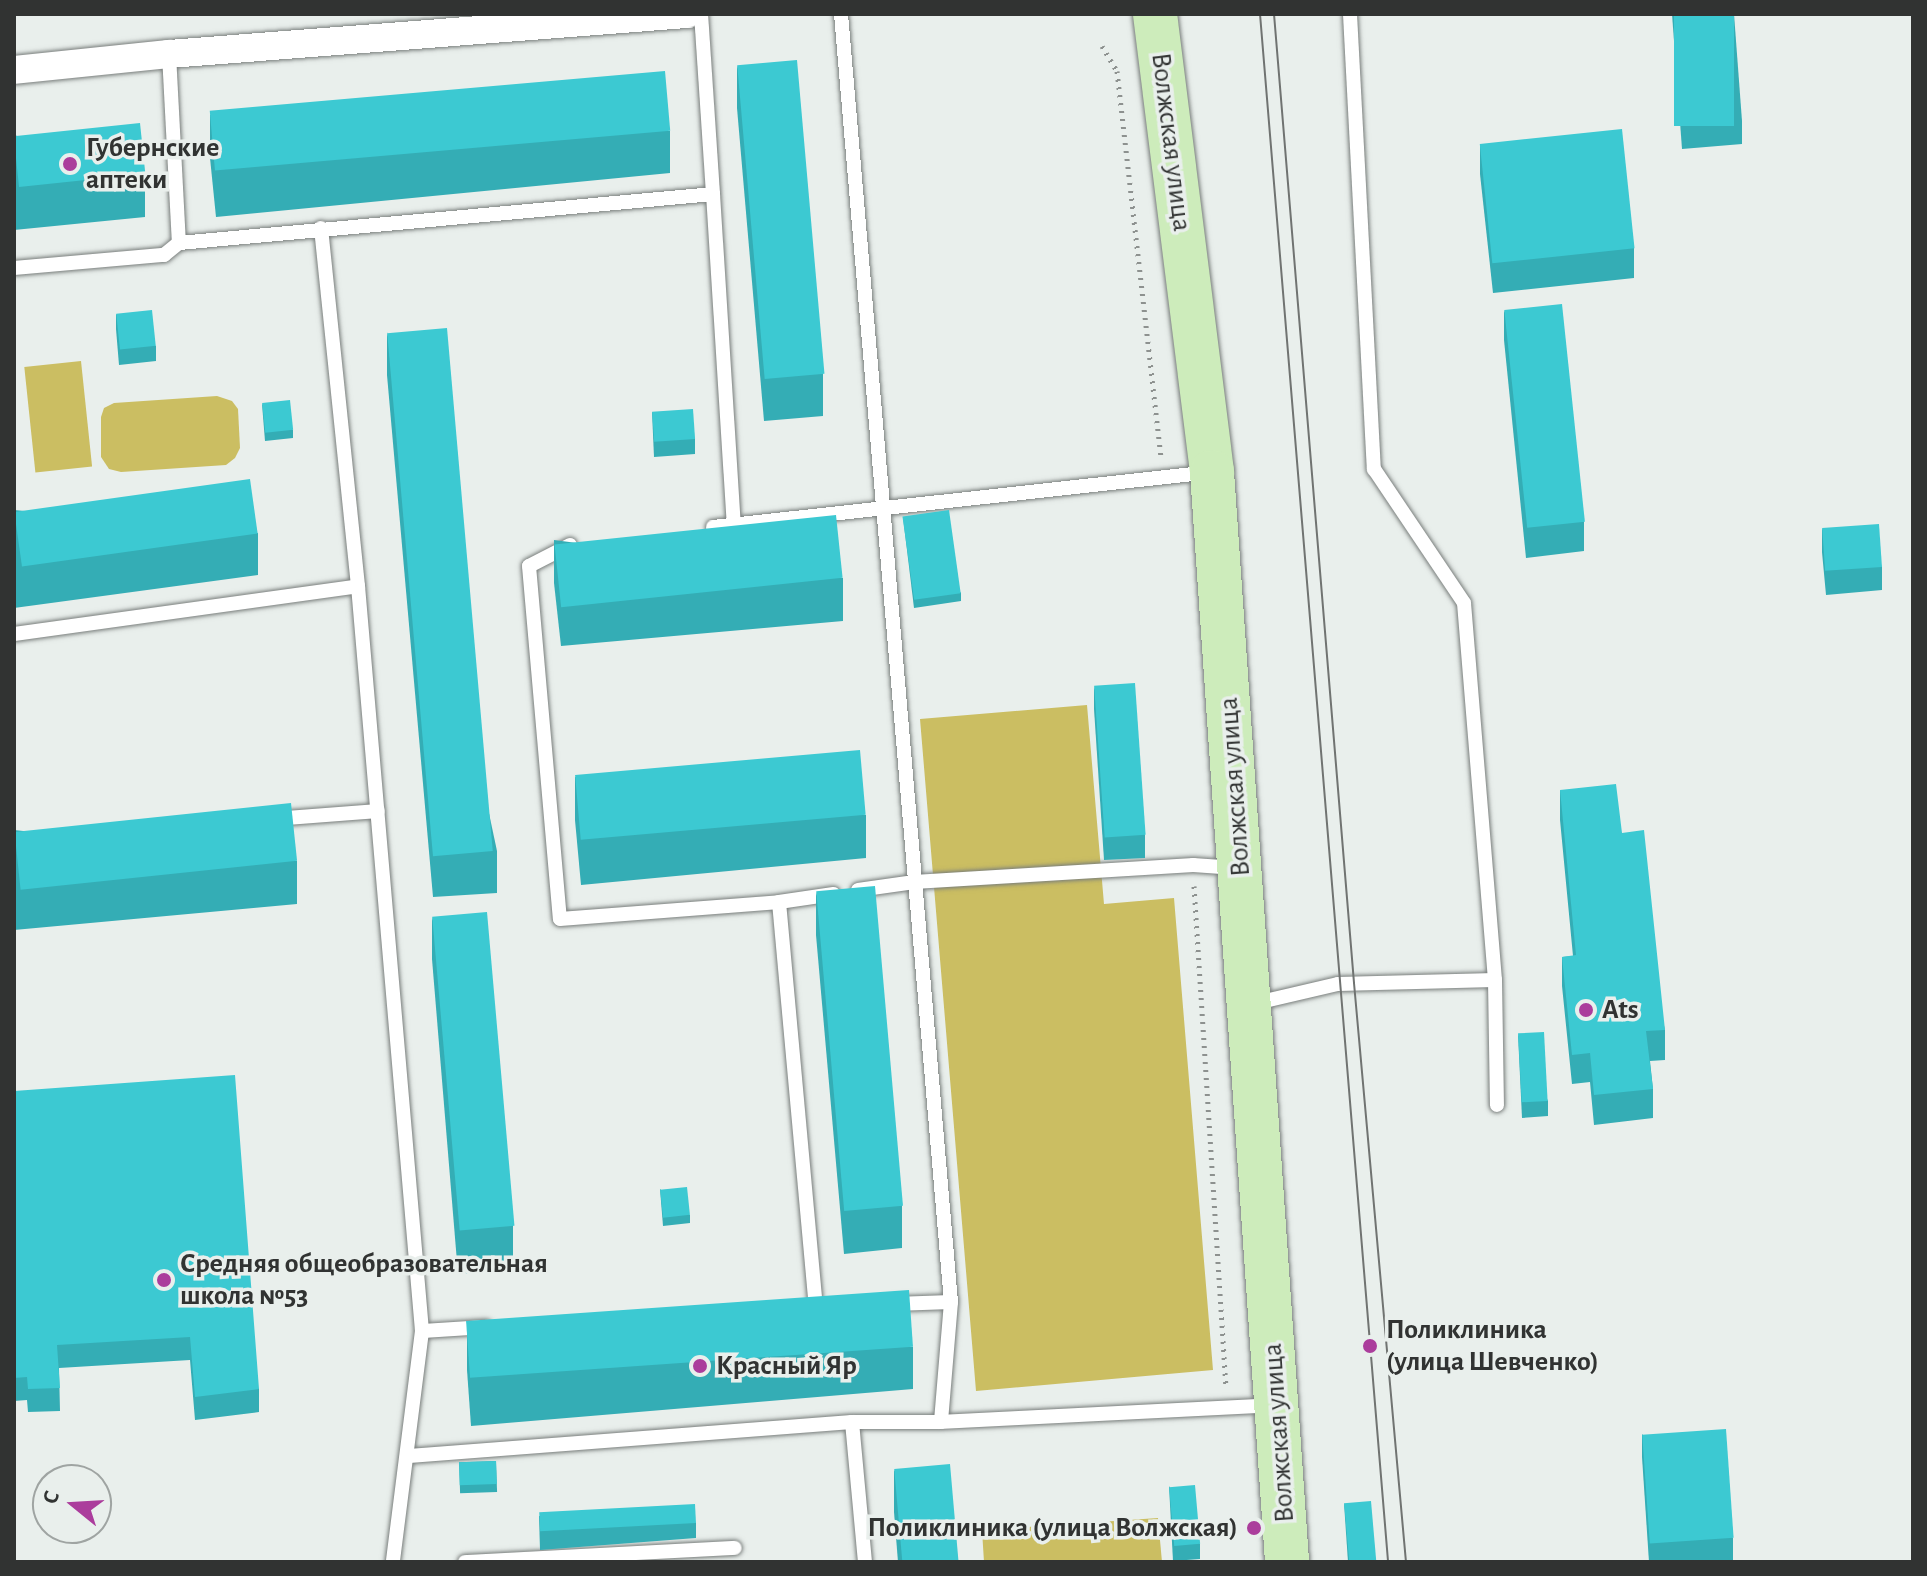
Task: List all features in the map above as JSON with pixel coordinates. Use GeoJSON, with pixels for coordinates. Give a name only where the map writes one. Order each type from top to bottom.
{"type":"FeatureCollection","features":[{"type":"Feature","properties":{"kind":"main road","name":"Волжская улица"},"geometry":{"type":"LineString","coordinates":[[1155,14],[1212,472],[1252,1004],[1287,1562]]}},
{"type":"Feature","properties":{"kind":"street"},"geometry":{"type":"LineString","coordinates":[[14,70],[169,54],[687,14]]}},
{"type":"Feature","properties":{"kind":"lane"},"geometry":{"type":"LineString","coordinates":[[701,14],[734,524]]}},
{"type":"Feature","properties":{"kind":"lane"},"geometry":{"type":"LineString","coordinates":[[841,14],[951,1302],[941,1422]]}},
{"type":"Feature","properties":{"kind":"lane"},"geometry":{"type":"LineString","coordinates":[[1350,14],[1374,469],[1464,603],[1495,980],[1497,1105]]}},
{"type":"Feature","properties":{"kind":"lane"},"geometry":{"type":"LineString","coordinates":[[169,54],[179,243]]}},
{"type":"Feature","properties":{"kind":"lane"},"geometry":{"type":"LineString","coordinates":[[14,268],[164,255],[179,243],[713,194]]}},
{"type":"Feature","properties":{"kind":"lane"},"geometry":{"type":"LineString","coordinates":[[321,228],[358,586],[422,1331],[409,1456],[393,1562]]}},
{"type":"Feature","properties":{"kind":"lane"},"geometry":{"type":"LineString","coordinates":[[703,528],[1212,472]]}},
{"type":"Feature","properties":{"kind":"lane"},"geometry":{"type":"LineString","coordinates":[[581,544],[566,545],[529,566],[560,919],[779,902],[914,882],[1193,865],[1240,868]]}},
{"type":"Feature","properties":{"kind":"lane"},"geometry":{"type":"LineString","coordinates":[[14,634],[358,586]]}},
{"type":"Feature","properties":{"kind":"lane"},"geometry":{"type":"LineString","coordinates":[[251,821],[378,811]]}},
{"type":"Feature","properties":{"kind":"lane"},"geometry":{"type":"LineString","coordinates":[[779,902],[824,1306],[800,1308]]}},
{"type":"Feature","properties":{"kind":"lane"},"geometry":{"type":"LineString","coordinates":[[1252,1004],[1338,984],[1495,980]]}},
{"type":"Feature","properties":{"kind":"lane"},"geometry":{"type":"LineString","coordinates":[[876,1304],[951,1302]]}},
{"type":"Feature","properties":{"kind":"lane"},"geometry":{"type":"LineString","coordinates":[[422,1331],[501,1326]]}},
{"type":"Feature","properties":{"kind":"lane"},"geometry":{"type":"LineString","coordinates":[[409,1456],[852,1422],[941,1422],[1277,1405]]}},
{"type":"Feature","properties":{"kind":"lane"},"geometry":{"type":"LineString","coordinates":[[852,1422],[865,1562]]}},
{"type":"Feature","properties":{"kind":"lane"},"geometry":{"type":"LineString","coordinates":[[465,1562],[735,1548]]}},
{"type":"Feature","properties":{"kind":"path"},"geometry":{"type":"LineString","coordinates":[[1102,46],[1117,71],[1163,477]]}},
{"type":"Feature","properties":{"kind":"path"},"geometry":{"type":"LineString","coordinates":[[1193,865],[1227,1408]]}},
{"type":"Feature","properties":{"kind":"shaded area"},"geometry":{"type":"Polygon","coordinates":[[[81,361],[92,466],[35,472],[24,367],[81,361]]]}},
{"type":"Feature","properties":{"kind":"shaded area"},"geometry":{"type":"Polygon","coordinates":[[[217,396],[232,401],[238,409],[240,448],[235,458],[226,465],[121,472],[109,469],[101,457],[101,417],[104,408],[114,403],[217,396]]]}},
{"type":"Feature","properties":{"kind":"shaded area"},"geometry":{"type":"Polygon","coordinates":[[[1087,705],[1104,904],[1174,898],[1213,1370],[976,1391],[920,719],[1087,705]]]}},
{"type":"Feature","properties":{"kind":"shaded area"},"geometry":{"type":"Polygon","coordinates":[[[1158,1518],[1162,1562],[984,1562],[982,1530],[1158,1518]]]}},
{"type":"Feature","properties":{"kind":"building"},"geometry":{"type":"Polygon","coordinates":[[[1674,14],[1734,14],[1734,126],[1674,126],[1674,14]]]}},
{"type":"Feature","properties":{"kind":"building"},"geometry":{"type":"Polygon","coordinates":[[[797,60],[824,374],[765,379],[737,65],[797,60]]]}},
{"type":"Feature","properties":{"kind":"building"},"geometry":{"type":"Polygon","coordinates":[[[665,71],[670,131],[215,171],[210,111],[665,71]]]}},
{"type":"Feature","properties":{"kind":"building"},"geometry":{"type":"Polygon","coordinates":[[[140,123],[145,174],[19,187],[14,136],[140,123]]]}},
{"type":"Feature","properties":{"kind":"building"},"geometry":{"type":"Polygon","coordinates":[[[1622,129],[1635,248],[1492,263],[1480,144],[1622,129]]]}},
{"type":"Feature","properties":{"kind":"building"},"geometry":{"type":"Polygon","coordinates":[[[1562,304],[1585,522],[1527,528],[1504,310],[1562,304]]]}},
{"type":"Feature","properties":{"kind":"building"},"geometry":{"type":"Polygon","coordinates":[[[152,310],[156,346],[120,350],[116,314],[152,310]]]}},
{"type":"Feature","properties":{"kind":"building"},"geometry":{"type":"Polygon","coordinates":[[[447,328],[493,851],[433,856],[387,333],[447,328]]]}},
{"type":"Feature","properties":{"kind":"building"},"geometry":{"type":"Polygon","coordinates":[[[290,400],[293,430],[265,433],[262,403],[290,400]]]}},
{"type":"Feature","properties":{"kind":"building"},"geometry":{"type":"Polygon","coordinates":[[[693,409],[695,439],[654,442],[652,412],[693,409]]]}},
{"type":"Feature","properties":{"kind":"building"},"geometry":{"type":"Polygon","coordinates":[[[250,479],[258,533],[22,567],[14,512],[250,479]]]}},
{"type":"Feature","properties":{"kind":"building"},"geometry":{"type":"Polygon","coordinates":[[[949,510],[961,593],[914,600],[902,517],[949,510]]]}},
{"type":"Feature","properties":{"kind":"building"},"geometry":{"type":"Polygon","coordinates":[[[836,515],[843,578],[561,607],[555,545],[836,515]]]}},
{"type":"Feature","properties":{"kind":"building"},"geometry":{"type":"Polygon","coordinates":[[[1879,524],[1882,567],[1825,571],[1822,528],[1879,524]]]}},
{"type":"Feature","properties":{"kind":"building"},"geometry":{"type":"Polygon","coordinates":[[[1135,683],[1146,835],[1105,837],[1094,686],[1135,683]]]}},
{"type":"Feature","properties":{"kind":"building"},"geometry":{"type":"Polygon","coordinates":[[[860,750],[866,815],[581,840],[575,775],[860,750]]]}},
{"type":"Feature","properties":{"kind":"building"},"geometry":{"type":"Polygon","coordinates":[[[1616,784],[1622,833],[1644,830],[1665,1030],[1646,1031],[1653,1089],[1594,1095],[1590,1053],[1572,1055],[1562,957],[1576,955],[1560,790],[1616,784]]]}},
{"type":"Feature","properties":{"kind":"building"},"geometry":{"type":"Polygon","coordinates":[[[291,803],[297,861],[21,890],[15,832],[291,803]]]}},
{"type":"Feature","properties":{"kind":"building"},"geometry":{"type":"Polygon","coordinates":[[[875,886],[903,1206],[844,1211],[816,891],[875,886]]]}},
{"type":"Feature","properties":{"kind":"building"},"geometry":{"type":"Polygon","coordinates":[[[487,912],[514,1226],[460,1231],[432,917],[487,912]]]}},
{"type":"Feature","properties":{"kind":"building"},"geometry":{"type":"Polygon","coordinates":[[[1544,1032],[1548,1101],[1522,1102],[1518,1033],[1544,1032]]]}},
{"type":"Feature","properties":{"kind":"building"},"geometry":{"type":"Polygon","coordinates":[[[235,1075],[259,1389],[195,1397],[190,1337],[57,1345],[60,1388],[28,1389],[27,1377],[14,1378],[14,1091],[235,1075]]]}},
{"type":"Feature","properties":{"kind":"building"},"geometry":{"type":"Polygon","coordinates":[[[687,1187],[690,1215],[663,1218],[660,1190],[687,1187]]]}},
{"type":"Feature","properties":{"kind":"building"},"geometry":{"type":"Polygon","coordinates":[[[909,1290],[913,1347],[470,1378],[466,1321],[909,1290]]]}},
{"type":"Feature","properties":{"kind":"building"},"geometry":{"type":"Polygon","coordinates":[[[1726,1429],[1734,1538],[1650,1544],[1642,1435],[1726,1429]]]}},
{"type":"Feature","properties":{"kind":"building"},"geometry":{"type":"Polygon","coordinates":[[[496,1461],[497,1484],[460,1485],[459,1462],[496,1461]]]}},
{"type":"Feature","properties":{"kind":"building"},"geometry":{"type":"Polygon","coordinates":[[[950,1464],[959,1562],[902,1562],[894,1469],[950,1464]]]}},
{"type":"Feature","properties":{"kind":"building"},"geometry":{"type":"Polygon","coordinates":[[[1195,1485],[1200,1544],[1174,1546],[1169,1487],[1195,1485]]]}},
{"type":"Feature","properties":{"kind":"building"},"geometry":{"type":"Polygon","coordinates":[[[1371,1501],[1376,1562],[1349,1562],[1344,1503],[1371,1501]]]}},
{"type":"Feature","properties":{"kind":"building"},"geometry":{"type":"Polygon","coordinates":[[[695,1504],[696,1523],[540,1531],[539,1512],[695,1504]]]}},
{"type":"Feature","properties":{"kind":"tram line"},"geometry":{"type":"LineString","coordinates":[[1260,14],[1388,1562]]}},
{"type":"Feature","properties":{"kind":"tram line"},"geometry":{"type":"LineString","coordinates":[[1274,14],[1354,983],[1406,1562]]}},
{"type":"Feature","properties":{"kind":"place","name":"Губернские аптеки"},"geometry":{"type":"Point","coordinates":[70,164]}},
{"type":"Feature","properties":{"kind":"place","name":"Ats"},"geometry":{"type":"Point","coordinates":[1586,1010]}},
{"type":"Feature","properties":{"kind":"place","name":"Средняя общеобразовательная школа №53"},"geometry":{"type":"Point","coordinates":[164,1280]}},
{"type":"Feature","properties":{"kind":"place","name":"Поликлиника (улица Шевченко)"},"geometry":{"type":"Point","coordinates":[1370,1346]}},
{"type":"Feature","properties":{"kind":"place","name":"Красный Яр"},"geometry":{"type":"Point","coordinates":[700,1366]}},
{"type":"Feature","properties":{"kind":"place","name":"Поликлиника (улица Волжская)"},"geometry":{"type":"Point","coordinates":[1254,1528]}}]}
